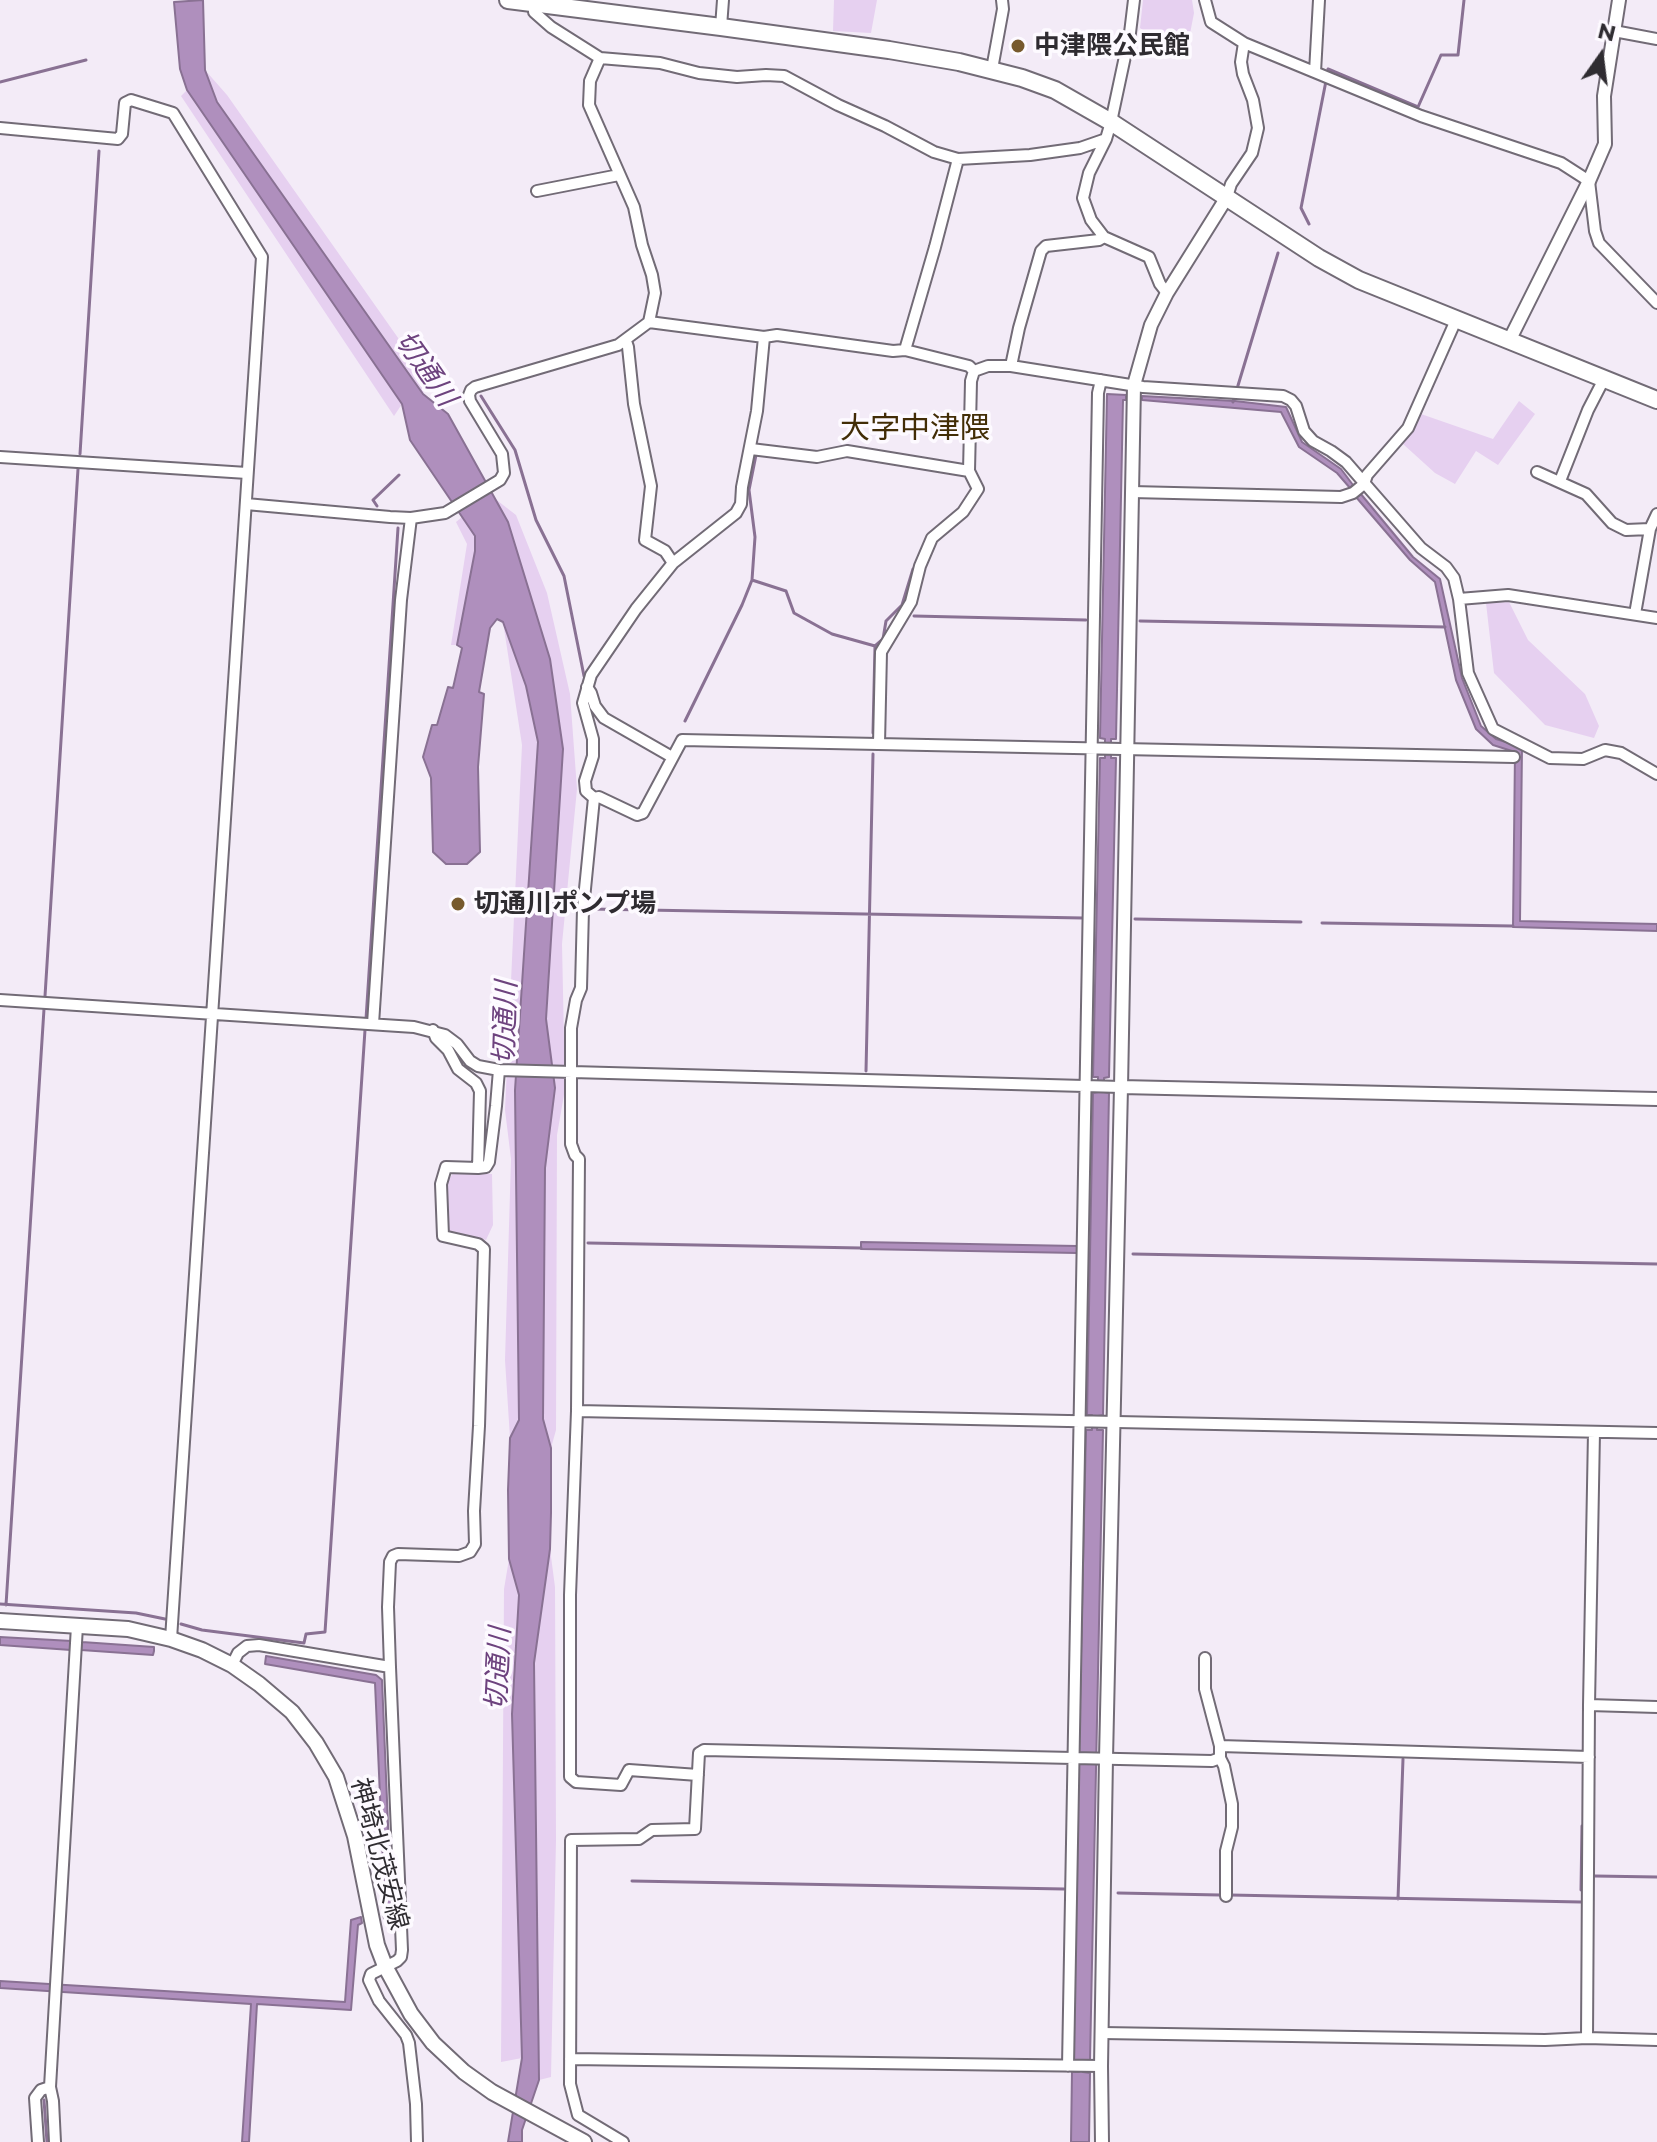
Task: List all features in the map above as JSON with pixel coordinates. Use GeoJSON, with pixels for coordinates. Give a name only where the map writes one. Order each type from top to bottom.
{"type":"FeatureCollection","features":[{"type":"Feature","properties":{"kind":"main road"},"geometry":{"type":"LineString","coordinates":[[508,0],[889,50],[992,69],[1055,90],[1109,131],[1227,197],[1319,258],[1359,280],[1657,400]]}},
{"type":"Feature","properties":{"kind":"main road","name":"神埼北茂安線"},"geometry":{"type":"LineString","coordinates":[[0,1621],[77,1639],[128,1629],[171,1639],[232,1665],[292,1712],[316,1743],[336,1777],[355,1836],[374,1930],[385,1966],[411,2014],[433,2043],[464,2072],[564,2136],[584,2142]]}},
{"type":"Feature","properties":{"kind":"street"},"geometry":{"type":"LineString","coordinates":[[721,27],[723,0]]}},
{"type":"Feature","properties":{"kind":"street"},"geometry":{"type":"LineString","coordinates":[[992,69],[1002,0]]}},
{"type":"Feature","properties":{"kind":"street"},"geometry":{"type":"LineString","coordinates":[[1134,0],[1109,131],[1089,173],[1083,198],[1091,220],[1104,237],[1149,257],[1167,293]]}},
{"type":"Feature","properties":{"kind":"street"},"geometry":{"type":"LineString","coordinates":[[1205,0],[1211,22],[1244,43],[1421,116],[1561,163],[1589,181]]}},
{"type":"Feature","properties":{"kind":"street"},"geometry":{"type":"LineString","coordinates":[[1315,72],[1319,0]]}},
{"type":"Feature","properties":{"kind":"street"},"geometry":{"type":"LineString","coordinates":[[1509,341],[1605,144],[1604,96],[1619,0]]}},
{"type":"Feature","properties":{"kind":"street"},"geometry":{"type":"LineString","coordinates":[[534,3],[534,12],[551,27],[600,58],[660,63],[699,73],[737,77],[784,76],[934,152],[958,159],[1030,155],[1080,148],[1109,131]]}},
{"type":"Feature","properties":{"kind":"street"},"geometry":{"type":"LineString","coordinates":[[1614,31],[1657,39]]}},
{"type":"Feature","properties":{"kind":"street"},"geometry":{"type":"LineString","coordinates":[[1077,2066],[1075,1758],[1121,1087],[1134,385],[1151,325],[1167,293],[1252,153],[1258,128],[1241,62],[1244,43]]}},
{"type":"Feature","properties":{"kind":"street"},"geometry":{"type":"LineString","coordinates":[[600,58],[590,81],[589,105],[634,207],[655,293],[649,322]]}},
{"type":"Feature","properties":{"kind":"street"},"geometry":{"type":"LineString","coordinates":[[0,128],[118,139],[122,134],[125,103],[131,100],[173,113],[262,257],[171,1639]]}},
{"type":"Feature","properties":{"kind":"street"},"geometry":{"type":"LineString","coordinates":[[905,350],[958,159]]}},
{"type":"Feature","properties":{"kind":"street"},"geometry":{"type":"LineString","coordinates":[[537,191],[619,175]]}},
{"type":"Feature","properties":{"kind":"street"},"geometry":{"type":"LineString","coordinates":[[1589,181],[1599,243],[1657,303]]}},
{"type":"Feature","properties":{"kind":"street"},"geometry":{"type":"LineString","coordinates":[[1011,366],[1041,251],[1046,246],[1104,237]]}},
{"type":"Feature","properties":{"kind":"street"},"geometry":{"type":"LineString","coordinates":[[1132,492],[1341,497],[1359,489],[1367,475],[1408,428],[1456,320]]}},
{"type":"Feature","properties":{"kind":"street"},"geometry":{"type":"LineString","coordinates":[[246,504],[411,518],[445,513],[500,480],[504,473],[502,454],[470,401],[471,390],[626,341],[649,322],[764,337],[777,335],[857,348],[905,350],[969,366],[974,371]]}},
{"type":"Feature","properties":{"kind":"street"},"geometry":{"type":"LineString","coordinates":[[764,337],[757,411],[741,504],[736,513],[673,563],[636,609],[591,675],[583,703],[593,739],[586,791],[594,798],[599,797],[637,815],[643,813],[682,740],[1514,757]]}},
{"type":"Feature","properties":{"kind":"street"},"geometry":{"type":"LineString","coordinates":[[626,341],[634,404],[651,486],[645,540],[665,551],[673,563]]}},
{"type":"Feature","properties":{"kind":"street"},"geometry":{"type":"LineString","coordinates":[[974,371],[988,366],[1011,366],[1134,385],[1283,396],[1291,400],[1304,431],[1313,441],[1346,462],[1359,489],[1421,548],[1446,567],[1454,578],[1468,673],[1493,729],[1550,758],[1583,759],[1605,750],[1621,753],[1657,774]]}},
{"type":"Feature","properties":{"kind":"street"},"geometry":{"type":"LineString","coordinates":[[879,744],[881,652],[911,602],[920,566],[932,538],[963,512],[978,489],[969,471],[971,381],[974,371]]}},
{"type":"Feature","properties":{"kind":"street"},"geometry":{"type":"LineString","coordinates":[[1560,481],[1588,410],[1604,379]]}},
{"type":"Feature","properties":{"kind":"street"},"geometry":{"type":"LineString","coordinates":[[1101,380],[1098,393],[1103,749],[1096,1085],[1096,1421],[1103,1758],[1102,2142]]}},
{"type":"Feature","properties":{"kind":"street"},"geometry":{"type":"LineString","coordinates":[[751,449],[817,457],[847,451],[969,471]]}},
{"type":"Feature","properties":{"kind":"street"},"geometry":{"type":"LineString","coordinates":[[0,457],[247,473]]}},
{"type":"Feature","properties":{"kind":"street"},"geometry":{"type":"LineString","coordinates":[[1537,472],[1586,494],[1612,523],[1626,530],[1655,520]]}},
{"type":"Feature","properties":{"kind":"street"},"geometry":{"type":"LineString","coordinates":[[373,1024],[401,600],[411,518]]}},
{"type":"Feature","properties":{"kind":"street"},"geometry":{"type":"LineString","coordinates":[[1635,614],[1655,520]]}},
{"type":"Feature","properties":{"kind":"street"},"geometry":{"type":"LineString","coordinates":[[1459,599],[1508,595],[1657,618]]}},
{"type":"Feature","properties":{"kind":"street"},"geometry":{"type":"LineString","coordinates":[[587,687],[604,718],[672,757]]}},
{"type":"Feature","properties":{"kind":"street"},"geometry":{"type":"LineString","coordinates":[[594,798],[583,909],[581,988],[571,1028],[569,1072],[571,1144],[579,1159],[577,1411],[570,1595],[570,1777],[576,1782],[621,1785],[629,1770],[698,1775]]}},
{"type":"Feature","properties":{"kind":"street"},"geometry":{"type":"LineString","coordinates":[[0,1000],[433,1030],[457,1044],[478,1066],[500,1070],[1096,1085],[1141,1089],[1657,1099]]}},
{"type":"Feature","properties":{"kind":"street"},"geometry":{"type":"LineString","coordinates":[[433,1030],[458,1069],[476,1083],[480,1091],[478,1168]]}},
{"type":"Feature","properties":{"kind":"street"},"geometry":{"type":"LineString","coordinates":[[417,2142],[409,2043],[379,2001],[369,1980],[371,1974],[397,1961],[402,1950],[388,1607],[390,1562],[398,1554],[459,1556],[470,1552],[475,1544],[484,1249],[478,1244],[443,1236],[441,1184],[446,1167],[478,1168],[486,1167],[489,1162],[500,1070]]}},
{"type":"Feature","properties":{"kind":"street"},"geometry":{"type":"LineString","coordinates":[[577,1411],[1657,1433]]}},
{"type":"Feature","properties":{"kind":"street"},"geometry":{"type":"LineString","coordinates":[[1587,2038],[1594,1432]]}},
{"type":"Feature","properties":{"kind":"street"},"geometry":{"type":"LineString","coordinates":[[55,2142],[50,2087],[77,1639]]}},
{"type":"Feature","properties":{"kind":"street"},"geometry":{"type":"LineString","coordinates":[[232,1665],[238,1653],[247,1646],[259,1645],[390,1667]]}},
{"type":"Feature","properties":{"kind":"street"},"geometry":{"type":"LineString","coordinates":[[1205,1658],[1205,1689],[1232,1804],[1232,1827],[1226,1851],[1226,1896]]}},
{"type":"Feature","properties":{"kind":"street"},"geometry":{"type":"LineString","coordinates":[[1589,1705],[1657,1707]]}},
{"type":"Feature","properties":{"kind":"street"},"geometry":{"type":"LineString","coordinates":[[1220,1746],[1589,1757]]}},
{"type":"Feature","properties":{"kind":"street"},"geometry":{"type":"LineString","coordinates":[[623,2142],[578,2115],[570,2084],[571,1840],[639,1839],[652,1830],[695,1829],[699,1753],[704,1750],[1212,1761],[1220,1758]]}},
{"type":"Feature","properties":{"kind":"street"},"geometry":{"type":"LineString","coordinates":[[1102,2033],[1657,2040]]}},
{"type":"Feature","properties":{"kind":"street"},"geometry":{"type":"LineString","coordinates":[[570,2059],[1101,2066]]}},
{"type":"Feature","properties":{"kind":"street"},"geometry":{"type":"LineString","coordinates":[[38,2142],[35,2098],[41,2090],[50,2087]]}},
{"type":"Feature","properties":{"kind":"shaded area"},"geometry":{"type":"Polygon","coordinates":[[[203,0],[205,70],[217,102],[423,394],[448,414],[508,522],[550,659],[563,749],[546,1019],[555,1088],[545,1168],[543,1419],[551,1448],[551,1513],[550,1549],[534,1663],[539,2080],[522,2130],[522,2142],[508,2142],[522,2058],[512,1714],[519,1595],[509,1559],[508,1490],[510,1438],[519,1420],[515,1090],[538,742],[526,686],[503,622],[497,619],[490,628],[479,692],[484,694],[478,767],[480,852],[467,864],[446,864],[433,852],[431,778],[423,757],[432,725],[437,725],[448,687],[453,688],[462,648],[457,645],[475,551],[475,536],[410,440],[402,404],[187,90],[180,69],[174,2],[203,0]]]}},
{"type":"Feature","properties":{"kind":"shaded area"},"geometry":{"type":"Polygon","coordinates":[[[834,0],[877,0],[871,33],[833,31],[834,0]]]}},
{"type":"Feature","properties":{"kind":"shaded area"},"geometry":{"type":"Polygon","coordinates":[[[1143,0],[1192,0],[1194,13],[1188,44],[1171,50],[1140,28],[1143,0]]]}},
{"type":"Feature","properties":{"kind":"shaded area"},"geometry":{"type":"Polygon","coordinates":[[[205,70],[227,95],[427,379],[423,394],[217,103],[205,70]]]}},
{"type":"Feature","properties":{"kind":"shaded area"},"geometry":{"type":"Polygon","coordinates":[[[187,90],[402,404],[394,416],[181,96],[187,90]]]}},
{"type":"Feature","properties":{"kind":"shaded area"},"geometry":{"type":"Polygon","coordinates":[[[1107,394],[1126,395],[1126,400],[1123,400],[1116,739],[1111,739],[1111,758],[1116,758],[1109,1077],[1104,1078],[1104,1092],[1109,1093],[1103,1415],[1098,1416],[1097,1430],[1103,1430],[1090,2060],[1084,2060],[1083,2072],[1090,2073],[1089,2142],[1071,2142],[1072,2072],[1079,2072],[1079,2060],[1072,2060],[1086,1430],[1092,1430],[1092,1415],[1087,1415],[1093,1093],[1098,1092],[1098,1077],[1093,1077],[1100,758],[1105,758],[1105,739],[1100,738],[1107,394]]]}},
{"type":"Feature","properties":{"kind":"shaded area"},"geometry":{"type":"Polygon","coordinates":[[[1142,396],[1286,407],[1302,442],[1341,469],[1353,485],[1350,488],[1337,473],[1299,447],[1281,412],[1142,400],[1142,396]]]}},
{"type":"Feature","properties":{"kind":"shaded area"},"geometry":{"type":"Polygon","coordinates":[[[1519,401],[1535,414],[1498,465],[1476,451],[1455,484],[1435,473],[1403,444],[1421,414],[1493,439],[1519,401]]]}},
{"type":"Feature","properties":{"kind":"shaded area"},"geometry":{"type":"Polygon","coordinates":[[[1360,493],[1413,557],[1440,579],[1462,678],[1481,726],[1496,739],[1522,747],[1520,921],[1657,924],[1657,931],[1513,927],[1515,752],[1493,745],[1476,729],[1456,680],[1435,582],[1410,560],[1356,497],[1360,493]]]}},
{"type":"Feature","properties":{"kind":"shaded area"},"geometry":{"type":"Polygon","coordinates":[[[494,498],[516,515],[547,593],[570,694],[577,789],[562,944],[565,1089],[557,1135],[556,1430],[551,1448],[543,1419],[545,1168],[555,1087],[546,1019],[563,749],[494,498]]]}},
{"type":"Feature","properties":{"kind":"shaded area"},"geometry":{"type":"Polygon","coordinates":[[[462,517],[475,536],[475,551],[457,645],[451,645],[467,544],[456,522],[462,517]]]}},
{"type":"Feature","properties":{"kind":"shaded area"},"geometry":{"type":"Polygon","coordinates":[[[1509,602],[1528,640],[1585,694],[1599,726],[1594,738],[1545,725],[1494,673],[1486,603],[1509,602]]]}},
{"type":"Feature","properties":{"kind":"shaded area"},"geometry":{"type":"Polygon","coordinates":[[[503,622],[527,686],[538,742],[515,1090],[519,1420],[510,1438],[505,1360],[511,1159],[505,1110],[522,745],[503,622]]]}},
{"type":"Feature","properties":{"kind":"shaded area"},"geometry":{"type":"Polygon","coordinates":[[[454,1172],[492,1174],[493,1225],[486,1240],[448,1231],[447,1182],[454,1172]]]}},
{"type":"Feature","properties":{"kind":"shaded area"},"geometry":{"type":"Polygon","coordinates":[[[861,1242],[1077,1246],[1077,1253],[861,1249],[861,1242]]]}},
{"type":"Feature","properties":{"kind":"shaded area"},"geometry":{"type":"Polygon","coordinates":[[[550,1549],[555,1587],[556,1840],[551,2077],[539,2080],[534,1663],[550,1549]]]}},
{"type":"Feature","properties":{"kind":"shaded area"},"geometry":{"type":"Polygon","coordinates":[[[509,1559],[519,1595],[512,1714],[522,2058],[501,2062],[504,1589],[509,1559]]]}},
{"type":"Feature","properties":{"kind":"shaded area"},"geometry":{"type":"Polygon","coordinates":[[[0,1637],[72,1641],[71,1650],[0,1645],[0,1637]]]}},
{"type":"Feature","properties":{"kind":"shaded area"},"geometry":{"type":"Polygon","coordinates":[[[82,1642],[154,1647],[154,1651],[153,1655],[81,1650],[82,1642]]]}},
{"type":"Feature","properties":{"kind":"shaded area"},"geometry":{"type":"Polygon","coordinates":[[[266,1656],[376,1675],[382,1680],[392,1920],[384,1919],[383,1911],[375,1683],[265,1664],[266,1656]]]}},
{"type":"Feature","properties":{"kind":"shaded area"},"geometry":{"type":"Polygon","coordinates":[[[361,1917],[351,2010],[257,2004],[249,2142],[242,2142],[251,2004],[0,1988],[0,1981],[345,2002],[351,1920],[361,1917]]]}},
{"type":"Feature","properties":{"kind":"waterway"},"geometry":{"type":"LineString","coordinates":[[1327,74],[1328,69],[1418,107],[1441,55],[1458,55],[1464,0]]}},
{"type":"Feature","properties":{"kind":"waterway"},"geometry":{"type":"LineString","coordinates":[[0,82],[86,60]]}},
{"type":"Feature","properties":{"kind":"waterway"},"geometry":{"type":"LineString","coordinates":[[1309,224],[1301,208],[1326,81]]}},
{"type":"Feature","properties":{"kind":"waterway"},"geometry":{"type":"LineString","coordinates":[[80,454],[99,151]]}},
{"type":"Feature","properties":{"kind":"waterway"},"geometry":{"type":"LineString","coordinates":[[1233,402],[1278,253]]}},
{"type":"Feature","properties":{"kind":"waterway"},"geometry":{"type":"LineString","coordinates":[[481,396],[515,450],[536,520],[564,576],[584,676]]}},
{"type":"Feature","properties":{"kind":"waterway"},"geometry":{"type":"LineString","coordinates":[[756,455],[749,490],[755,537],[752,580],[786,591],[794,613],[832,634],[875,646],[873,733]]}},
{"type":"Feature","properties":{"kind":"waterway"},"geometry":{"type":"LineString","coordinates":[[45,996],[78,469]]}},
{"type":"Feature","properties":{"kind":"waterway"},"geometry":{"type":"LineString","coordinates":[[377,506],[373,500],[399,475]]}},
{"type":"Feature","properties":{"kind":"waterway"},"geometry":{"type":"LineString","coordinates":[[366,1019],[398,528]]}},
{"type":"Feature","properties":{"kind":"waterway"},"geometry":{"type":"LineString","coordinates":[[875,646],[883,639],[886,621],[902,605],[913,569]]}},
{"type":"Feature","properties":{"kind":"waterway"},"geometry":{"type":"LineString","coordinates":[[685,721],[752,580]]}},
{"type":"Feature","properties":{"kind":"waterway"},"geometry":{"type":"LineString","coordinates":[[914,616],[1086,620]]}},
{"type":"Feature","properties":{"kind":"waterway"},"geometry":{"type":"LineString","coordinates":[[1140,621],[1445,627]]}},
{"type":"Feature","properties":{"kind":"waterway"},"geometry":{"type":"LineString","coordinates":[[866,1071],[873,754]]}},
{"type":"Feature","properties":{"kind":"waterway"},"geometry":{"type":"LineString","coordinates":[[591,909],[1083,918]]}},
{"type":"Feature","properties":{"kind":"waterway"},"geometry":{"type":"LineString","coordinates":[[1135,919],[1301,922]]}},
{"type":"Feature","properties":{"kind":"waterway"},"geometry":{"type":"LineString","coordinates":[[1322,923],[1513,926]]}},
{"type":"Feature","properties":{"kind":"waterway"},"geometry":{"type":"LineString","coordinates":[[6,1605],[44,1009]]}},
{"type":"Feature","properties":{"kind":"waterway"},"geometry":{"type":"LineString","coordinates":[[181,1624],[202,1630],[304,1643],[306,1634],[325,1632],[365,1030]]}},
{"type":"Feature","properties":{"kind":"waterway"},"geometry":{"type":"LineString","coordinates":[[588,1243],[861,1248]]}},
{"type":"Feature","properties":{"kind":"waterway"},"geometry":{"type":"LineString","coordinates":[[1133,1254],[1657,1264]]}},
{"type":"Feature","properties":{"kind":"waterway"},"geometry":{"type":"LineString","coordinates":[[0,1604],[136,1613],[165,1619]]}},
{"type":"Feature","properties":{"kind":"waterway"},"geometry":{"type":"LineString","coordinates":[[1398,1899],[1403,1759]]}},
{"type":"Feature","properties":{"kind":"waterway"},"geometry":{"type":"LineString","coordinates":[[1581,1890],[1582,1826]]}},
{"type":"Feature","properties":{"kind":"waterway"},"geometry":{"type":"LineString","coordinates":[[1595,1876],[1657,1877]]}},
{"type":"Feature","properties":{"kind":"waterway"},"geometry":{"type":"LineString","coordinates":[[632,1881],[1064,1889]]}},
{"type":"Feature","properties":{"kind":"waterway"},"geometry":{"type":"LineString","coordinates":[[1118,1893],[1220,1895]]}},
{"type":"Feature","properties":{"kind":"waterway"},"geometry":{"type":"LineString","coordinates":[[1230,1895],[1581,1902]]}},
{"type":"Feature","properties":{"kind":"waterway"},"geometry":{"type":"LineString","coordinates":[[44,2100],[47,2142]]}},
{"type":"Feature","properties":{"kind":"place","name":"中津隈公民館"},"geometry":{"type":"Point","coordinates":[1018,46]}},
{"type":"Feature","properties":{"kind":"place","name":"切通川ポンプ場"},"geometry":{"type":"Point","coordinates":[458,904]}},
{"type":"Feature","properties":{"kind":"district","name":"大字中津隈"},"geometry":{"type":"Point","coordinates":[915,429]}},
{"type":"Feature","properties":{"kind":"water label","name":"切通川"},"geometry":{"type":"Point","coordinates":[425,369]}},
{"type":"Feature","properties":{"kind":"water label","name":"切通川"},"geometry":{"type":"Point","coordinates":[506,1023]}},
{"type":"Feature","properties":{"kind":"water label","name":"切通川"},"geometry":{"type":"Point","coordinates":[499,1669]}}]}
